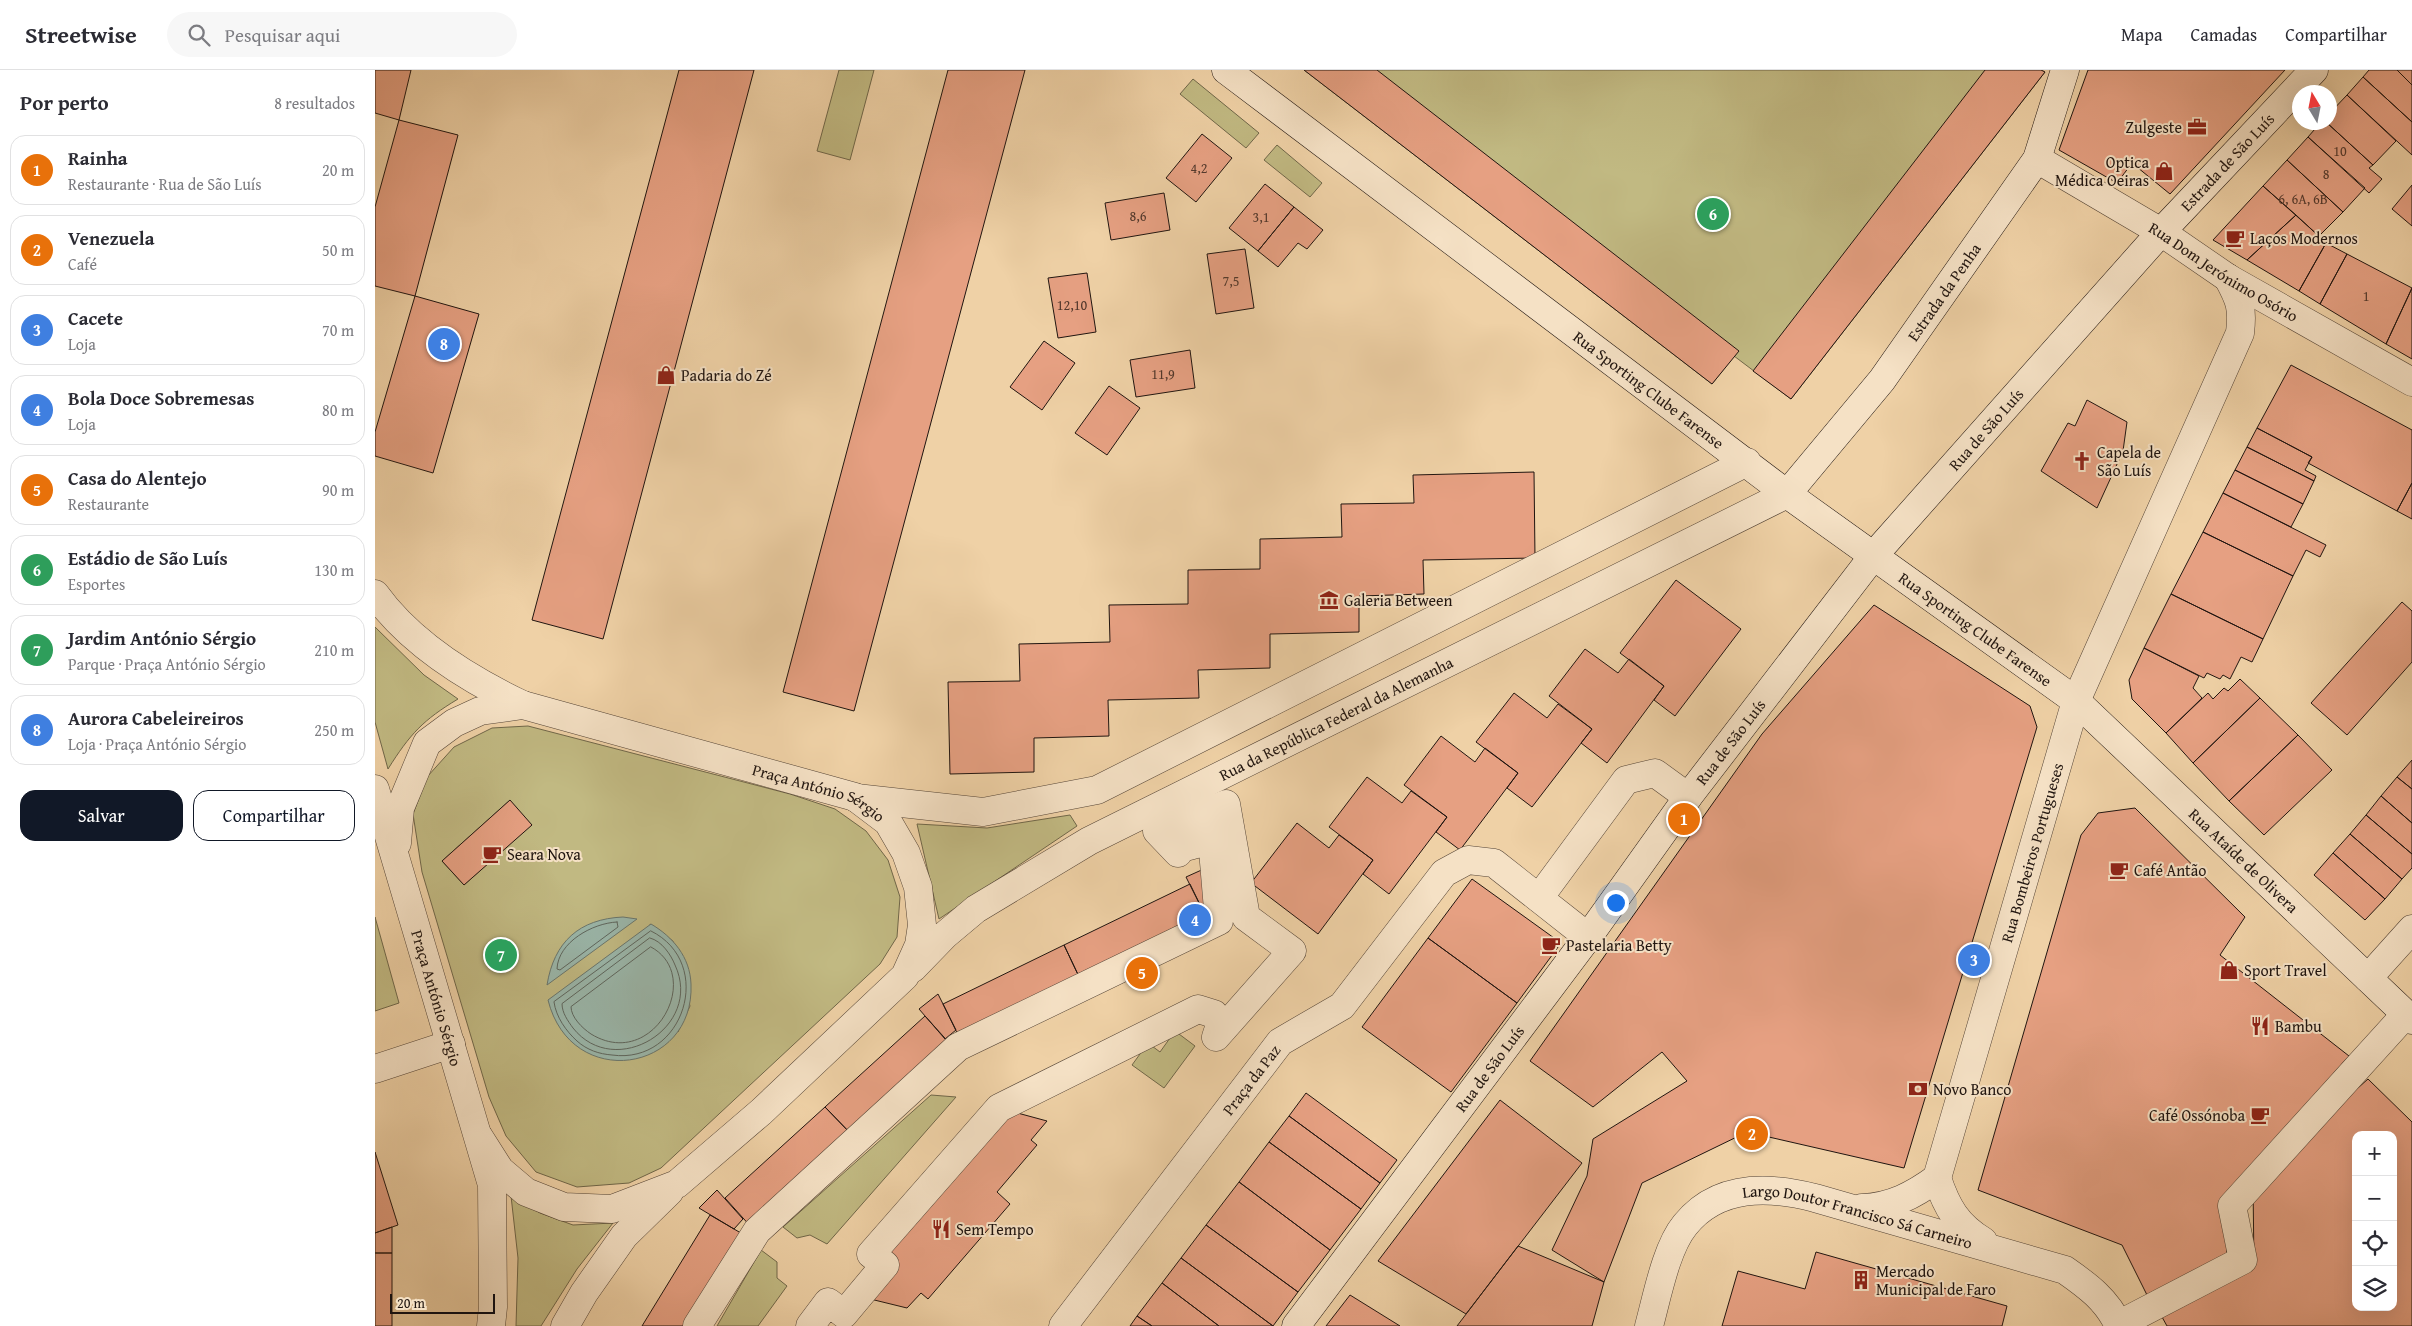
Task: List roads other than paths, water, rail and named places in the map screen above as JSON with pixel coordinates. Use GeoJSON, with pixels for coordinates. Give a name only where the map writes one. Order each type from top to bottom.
{"type":"FeatureCollection","features":[{"type":"Feature","properties":{"kind":"street","name":"Rua Sporting Clube Farense"},"geometry":{"type":"LineString","coordinates":[[1226,70],[1787,494],[2076,701]]}},
{"type":"Feature","properties":{"kind":"street","name":"Estrada da Penha"},"geometry":{"type":"LineString","coordinates":[[1787,494],[1882,380],[2037,158],[2065,70]]}},
{"type":"Feature","properties":{"kind":"street","name":"Estrada de São Luís"},"geometry":{"type":"LineString","coordinates":[[2161,232],[2314,70]]}},
{"type":"Feature","properties":{"kind":"street","name":"Rua Dom Jerónimo Osório"},"geometry":{"type":"LineString","coordinates":[[2037,158],[2161,232],[2228,278],[2412,382]]}},
{"type":"Feature","properties":{"kind":"street","name":"Rua de São Luís"},"geometry":{"type":"LineString","coordinates":[[1296,1326],[1588,937],[1688,797],[1874,555],[2161,232]]}},
{"type":"Feature","properties":{"kind":"street"},"geometry":{"type":"LineString","coordinates":[[2076,701],[2239,333],[2242,316],[2240,301],[2228,278]]}},
{"type":"Feature","properties":{"kind":"street"},"geometry":{"type":"LineString","coordinates":[[855,798],[983,812],[1097,790],[1747,462]]}},
{"type":"Feature","properties":{"kind":"street","name":"Rua da República Federal da Alemanha"},"geometry":{"type":"LineString","coordinates":[[905,976],[945,935],[975,909],[1089,841],[1787,494]]}},
{"type":"Feature","properties":{"kind":"street","name":"Praça António Sérgio"},"geometry":{"type":"LineString","coordinates":[[375,594],[407,630],[449,663],[483,687],[523,705],[855,798],[888,822],[906,853],[918,888],[922,925],[919,945],[905,976],[761,1112],[677,1184],[624,1236],[584,1293],[565,1326]]}},
{"type":"Feature","properties":{"kind":"street","name":"Rua Ataíde de Olivera"},"geometry":{"type":"LineString","coordinates":[[2076,701],[2409,1017]]}},
{"type":"Feature","properties":{"kind":"street","name":"Rua Bombeiros Portugueses"},"geometry":{"type":"LineString","coordinates":[[1937,1178],[2076,701]]}},
{"type":"Feature","properties":{"kind":"street","name":"Praça António Sérgio"},"geometry":{"type":"LineString","coordinates":[[395,857],[401,808],[427,743],[454,723],[480,711],[523,705]]}},
{"type":"Feature","properties":{"kind":"street"},"geometry":{"type":"LineString","coordinates":[[1539,898],[1626,780],[1655,773],[1688,797]]}},
{"type":"Feature","properties":{"kind":"street","name":"Praça António Sérgio"},"geometry":{"type":"LineString","coordinates":[[375,790],[479,1137],[493,1193],[493,1307],[491,1326]]}},
{"type":"Feature","properties":{"kind":"street"},"geometry":{"type":"LineString","coordinates":[[697,1326],[757,1231],[958,1047],[1219,921],[1213,850],[1221,845],[1215,833],[1199,832],[1200,843],[1189,846],[1183,841],[1178,854],[1157,831],[1226,804],[1246,917],[1292,951],[1287,958],[1216,1037],[1219,1025],[1214,1014],[1198,1008],[999,1108],[871,1254],[885,1265],[843,1314],[828,1302],[810,1326]]}},
{"type":"Feature","properties":{"kind":"street","name":"Praça da Paz"},"geometry":{"type":"LineString","coordinates":[[1063,1326],[1280,1042],[1342,1006],[1444,873],[1468,860],[1494,863],[1588,937]]}},
{"type":"Feature","properties":{"kind":"street"},"geometry":{"type":"LineString","coordinates":[[2368,978],[2412,929]]}},
{"type":"Feature","properties":{"kind":"street"},"geometry":{"type":"LineString","coordinates":[[2118,1325],[2243,1260],[2232,1206],[2409,1017]]}},
{"type":"Feature","properties":{"kind":"street"},"geometry":{"type":"LineString","coordinates":[[375,1069],[451,1044]]}},
{"type":"Feature","properties":{"kind":"street","name":"Praça António Sérgio"},"geometry":{"type":"LineString","coordinates":[[479,1137],[500,1170],[526,1192],[564,1207],[613,1209],[677,1184]]}},
{"type":"Feature","properties":{"kind":"street"},"geometry":{"type":"LineString","coordinates":[[1850,1208],[1881,1208],[1905,1199],[1937,1178],[1943,1195],[1964,1230],[1995,1249]]}},
{"type":"Feature","properties":{"kind":"street","name":"Largo Doutor Francisco Sá Carneiro"},"geometry":{"type":"LineString","coordinates":[[1649,1326],[1672,1250],[1685,1226],[1711,1202],[1743,1190],[1786,1190],[2065,1270],[2092,1288],[2113,1314],[2118,1325]]}},
{"type":"Feature","properties":{"kind":"water"},"geometry":{"type":"Polygon","coordinates":[[[623,917],[637,919],[547,985],[550,970],[556,957],[571,936],[581,928],[594,922],[623,917]]]}},
{"type":"Feature","properties":{"kind":"water"},"geometry":{"type":"Polygon","coordinates":[[[651,924],[673,942],[684,957],[690,974],[691,984],[687,1014],[674,1037],[654,1052],[630,1060],[604,1059],[581,1049],[561,1029],[548,1000],[651,924]]]}},
{"type":"Feature","properties":{"kind":"place","name":"Zulgeste"},"geometry":{"type":"Point","coordinates":[2197,127]}},
{"type":"Feature","properties":{"kind":"place","name":"Optica Médica Oeiras"},"geometry":{"type":"Point","coordinates":[2164,171]}},
{"type":"Feature","properties":{"kind":"place","name":"Estádio de São Luís"},"geometry":{"type":"Point","coordinates":[1713,214]}},
{"type":"Feature","properties":{"kind":"place","name":"Laços Modernos"},"geometry":{"type":"Point","coordinates":[2235,238]}},
{"type":"Feature","properties":{"kind":"place","name":"Aurora Cabeleireiros"},"geometry":{"type":"Point","coordinates":[444,344]}},
{"type":"Feature","properties":{"kind":"place","name":"Padaria do Zé"},"geometry":{"type":"Point","coordinates":[666,375]}},
{"type":"Feature","properties":{"kind":"place","name":"Capela de São Luís"},"geometry":{"type":"Point","coordinates":[2082,461]}},
{"type":"Feature","properties":{"kind":"place","name":"Galeria Between"},"geometry":{"type":"Point","coordinates":[1329,600]}},
{"type":"Feature","properties":{"kind":"place","name":"Rainha"},"geometry":{"type":"Point","coordinates":[1684,819]}},
{"type":"Feature","properties":{"kind":"place","name":"Seara Nova"},"geometry":{"type":"Point","coordinates":[492,854]}},
{"type":"Feature","properties":{"kind":"place","name":"Café Antão"},"geometry":{"type":"Point","coordinates":[2119,870]}},
{"type":"Feature","properties":{"kind":"place","name":"Bola Doce Sobremesas"},"geometry":{"type":"Point","coordinates":[1195,920]}},
{"type":"Feature","properties":{"kind":"place","name":"Pastelaria Betty"},"geometry":{"type":"Point","coordinates":[1551,945]}},
{"type":"Feature","properties":{"kind":"place","name":"Jardim António Sérgio"},"geometry":{"type":"Point","coordinates":[501,955]}},
{"type":"Feature","properties":{"kind":"place","name":"Cacete"},"geometry":{"type":"Point","coordinates":[1974,960]}},
{"type":"Feature","properties":{"kind":"place","name":"Sport Travel"},"geometry":{"type":"Point","coordinates":[2229,970]}},
{"type":"Feature","properties":{"kind":"place","name":"Casa do Alentejo"},"geometry":{"type":"Point","coordinates":[1142,973]}},
{"type":"Feature","properties":{"kind":"place","name":"Bambu"},"geometry":{"type":"Point","coordinates":[2260,1026]}},
{"type":"Feature","properties":{"kind":"place","name":"Novo Banco"},"geometry":{"type":"Point","coordinates":[1918,1089]}},
{"type":"Feature","properties":{"kind":"place","name":"Café Ossónoba"},"geometry":{"type":"Point","coordinates":[2260,1115]}},
{"type":"Feature","properties":{"kind":"place","name":"Venezuela"},"geometry":{"type":"Point","coordinates":[1752,1134]}},
{"type":"Feature","properties":{"kind":"place","name":"Sem Tempo"},"geometry":{"type":"Point","coordinates":[941,1229]}},
{"type":"Feature","properties":{"kind":"place","name":"Mercado Municipal de Faro"},"geometry":{"type":"Point","coordinates":[1861,1280]}}]}
